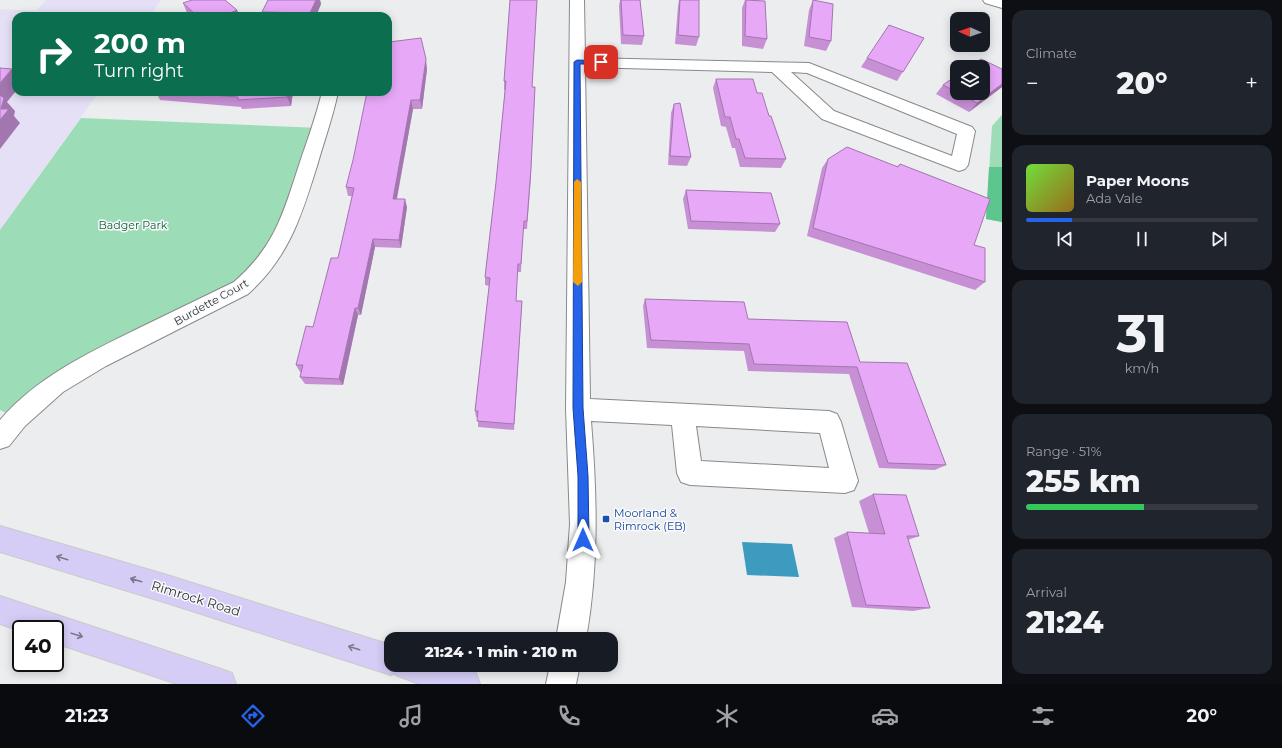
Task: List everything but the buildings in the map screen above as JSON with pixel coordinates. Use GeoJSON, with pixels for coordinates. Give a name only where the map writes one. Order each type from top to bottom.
{"type":"FeatureCollection","features":[{"type":"Feature","properties":{"kind":"main road","name":"Rimrock Road"},"geometry":{"type":"LineString","coordinates":[[0,539],[167,589],[384,658]]}},
{"type":"Feature","properties":{"kind":"main road"},"geometry":{"type":"LineString","coordinates":[[0,610],[220,684]]}},
{"type":"Feature","properties":{"kind":"main road"},"geometry":{"type":"LineString","coordinates":[[428,672],[465,684]]}},
{"type":"Feature","properties":{"kind":"street"},"geometry":{"type":"LineString","coordinates":[[572,632],[583,556],[583,476],[578,408],[577,0]]}},
{"type":"Feature","properties":{"kind":"street"},"geometry":{"type":"LineString","coordinates":[[990,0],[1002,4]]}},
{"type":"Feature","properties":{"kind":"street"},"geometry":{"type":"LineString","coordinates":[[577,62],[776,67],[809,68],[966,131],[959,165],[828,115],[776,67]]}},
{"type":"Feature","properties":{"kind":"street","name":"Burdette Court"},"geometry":{"type":"LineString","coordinates":[[0,438],[17,418],[55,385],[98,359],[241,288],[257,276],[273,255],[286,232],[329,96]]}},
{"type":"Feature","properties":{"kind":"street"},"geometry":{"type":"LineString","coordinates":[[578,408],[829,422],[845,482],[690,472],[683,414]]}},
{"type":"Feature","properties":{"kind":"street"},"geometry":{"type":"LineString","coordinates":[[561,684],[564,672]]}},
{"type":"Feature","properties":{"kind":"shaded area"},"geometry":{"type":"Polygon","coordinates":[[[46,0],[161,0],[153,12],[12,12],[12,96],[96,96],[0,230],[0,9],[36,11],[46,0]]]}},
{"type":"Feature","properties":{"kind":"green space"},"geometry":{"type":"Polygon","coordinates":[[[1002,115],[1002,222],[986,219],[992,126],[1002,115]]]}},
{"type":"Feature","properties":{"kind":"green space","name":"Badger Park"},"geometry":{"type":"Polygon","coordinates":[[[81,118],[320,128],[257,276],[162,329],[17,418],[0,410],[0,230],[81,118]]]}},
{"type":"Feature","properties":{"kind":"green space"},"geometry":{"type":"Polygon","coordinates":[[[989,167],[1002,167],[1002,222],[986,219],[989,167]]]}},
{"type":"Feature","properties":{"kind":"water"},"geometry":{"type":"Polygon","coordinates":[[[742,542],[792,544],[799,577],[747,575],[742,542]]]}},
{"type":"Feature","properties":{"kind":"slow traffic"},"geometry":{"type":"LineString","coordinates":[[577,182],[578,282]]}},
{"type":"Feature","properties":{"kind":"place","name":"Moorland & Rimrock (EB)"},"geometry":{"type":"Point","coordinates":[606,519]}},
{"type":"Feature","properties":{"kind":"route"},"geometry":{"type":"LineString","coordinates":[[583,540],[583,476],[578,408],[577,62],[601,62]]}}]}
